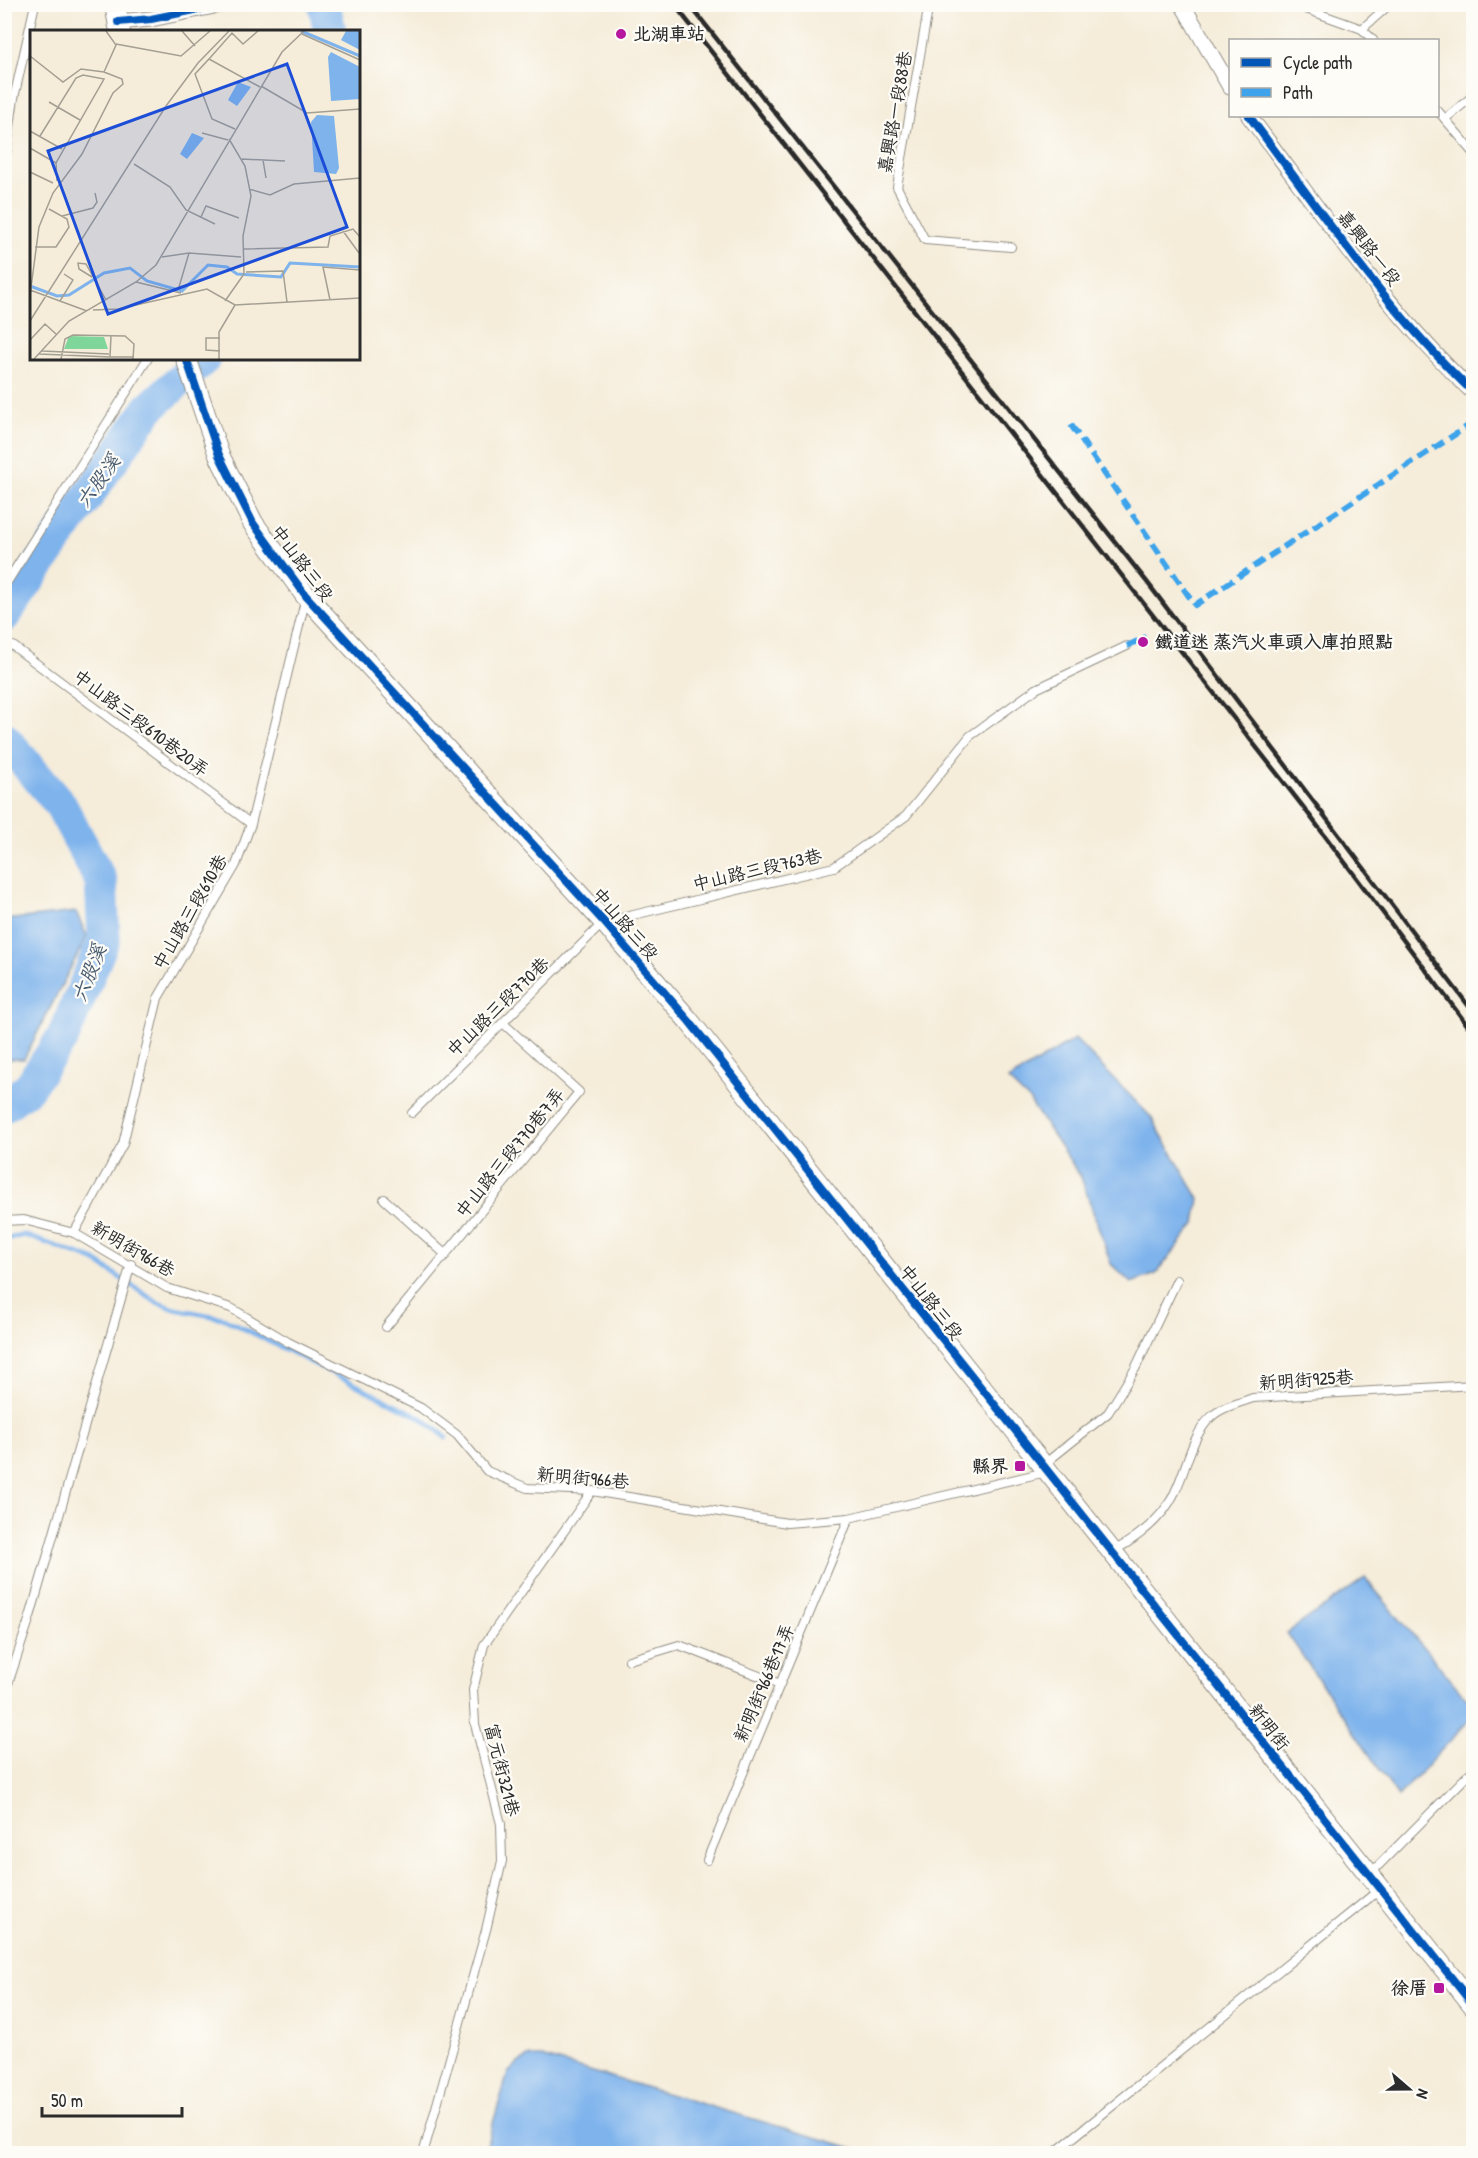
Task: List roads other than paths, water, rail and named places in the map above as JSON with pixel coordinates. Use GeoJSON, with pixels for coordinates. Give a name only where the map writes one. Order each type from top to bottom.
{"type":"FeatureCollection","features":[{"type":"Feature","properties":{"kind":"street"},"geometry":{"type":"LineString","coordinates":[[118,19],[151,19],[224,4]]}},
{"type":"Feature","properties":{"kind":"street"},"geometry":{"type":"LineString","coordinates":[[1182,4],[1229,85]]}},
{"type":"Feature","properties":{"kind":"street","name":"嘉興路一段"},"geometry":{"type":"LineString","coordinates":[[1250,117],[1354,256],[1447,368],[1473,393]]}},
{"type":"Feature","properties":{"kind":"street","name":"中山路三段"},"geometry":{"type":"LineString","coordinates":[[187,360],[219,455],[253,523],[306,596],[604,922],[689,1021],[1044,1469]]}},
{"type":"Feature","properties":{"kind":"street","name":"新明街"},"geometry":{"type":"LineString","coordinates":[[1044,1469],[1473,2006]]}},
{"type":"Feature","properties":{"kind":"lane"},"geometry":{"type":"LineString","coordinates":[[4,169],[14,98],[35,4]]}},
{"type":"Feature","properties":{"kind":"lane","name":"嘉興路一段88巷"},"geometry":{"type":"LineString","coordinates":[[929,4],[897,187],[925,240],[1011,247]]}},
{"type":"Feature","properties":{"kind":"lane"},"geometry":{"type":"LineString","coordinates":[[1292,4],[1362,29],[1372,39]]}},
{"type":"Feature","properties":{"kind":"lane"},"geometry":{"type":"LineString","coordinates":[[1362,29],[1389,4]]}},
{"type":"Feature","properties":{"kind":"lane"},"geometry":{"type":"LineString","coordinates":[[1445,119],[1473,95]]}},
{"type":"Feature","properties":{"kind":"lane"},"geometry":{"type":"LineString","coordinates":[[1439,113],[1473,153]]}},
{"type":"Feature","properties":{"kind":"lane"},"geometry":{"type":"LineString","coordinates":[[4,587],[147,360]]}},
{"type":"Feature","properties":{"kind":"lane","name":"中山路三段610巷"},"geometry":{"type":"LineString","coordinates":[[74,1233],[123,1144],[158,998],[236,865],[251,824],[306,596]]}},
{"type":"Feature","properties":{"kind":"lane","name":"中山路三段610巷20弄"},"geometry":{"type":"LineString","coordinates":[[13,645],[251,824]]}},
{"type":"Feature","properties":{"kind":"lane","name":"中山路三段763巷"},"geometry":{"type":"LineString","coordinates":[[604,922],[834,867],[906,816],[970,736],[1036,689],[1127,646]]}},
{"type":"Feature","properties":{"kind":"lane","name":"中山路三段770巷"},"geometry":{"type":"LineString","coordinates":[[412,1113],[604,922]]}},
{"type":"Feature","properties":{"kind":"lane","name":"中山路三段770巷7弄"},"geometry":{"type":"LineString","coordinates":[[386,1327],[579,1092],[504,1024]]}},
{"type":"Feature","properties":{"kind":"lane"},"geometry":{"type":"LineString","coordinates":[[384,1199],[446,1255]]}},
{"type":"Feature","properties":{"kind":"lane","name":"新明街966巷"},"geometry":{"type":"LineString","coordinates":[[4,1221],[24,1220],[74,1233],[130,1264],[167,1288],[231,1308],[288,1342],[421,1408],[457,1435],[487,1471],[527,1488],[592,1491],[787,1523],[849,1518],[1044,1469]]}},
{"type":"Feature","properties":{"kind":"lane"},"geometry":{"type":"LineString","coordinates":[[4,1696],[30,1617],[130,1264]]}},
{"type":"Feature","properties":{"kind":"lane"},"geometry":{"type":"LineString","coordinates":[[1044,1469],[1108,1413],[1135,1370],[1177,1280]]}},
{"type":"Feature","properties":{"kind":"lane","name":"新明街925巷"},"geometry":{"type":"LineString","coordinates":[[1111,1553],[1142,1535],[1174,1495],[1198,1434],[1212,1417],[1228,1407],[1253,1398],[1473,1385]]}},
{"type":"Feature","properties":{"kind":"lane","name":"富元街321巷"},"geometry":{"type":"LineString","coordinates":[[423,2154],[486,1930],[502,1861],[501,1824],[475,1724],[473,1690],[484,1645],[592,1491]]}},
{"type":"Feature","properties":{"kind":"lane","name":"新明街966巷17弄"},"geometry":{"type":"LineString","coordinates":[[707,1860],[849,1518]]}},
{"type":"Feature","properties":{"kind":"lane"},"geometry":{"type":"LineString","coordinates":[[630,1660],[679,1645],[780,1684]]}},
{"type":"Feature","properties":{"kind":"lane"},"geometry":{"type":"LineString","coordinates":[[1053,2154],[1374,1882],[1473,1768]]}},
{"type":"Feature","properties":{"kind":"water"},"geometry":{"type":"Polygon","coordinates":[[[76,912],[87,936],[24,1059],[5,1059],[5,920],[76,912]]]}},
{"type":"Feature","properties":{"kind":"water"},"geometry":{"type":"Polygon","coordinates":[[[1075,1039],[1151,1117],[1199,1199],[1195,1224],[1156,1274],[1131,1283],[1111,1264],[1081,1177],[1029,1100],[1008,1080],[1075,1039]]]}},
{"type":"Feature","properties":{"kind":"water"},"geometry":{"type":"Polygon","coordinates":[[[1365,1578],[1473,1706],[1473,1716],[1398,1797],[1287,1633],[1365,1578]]]}},
{"type":"Feature","properties":{"kind":"water"},"geometry":{"type":"Polygon","coordinates":[[[529,2057],[542,2057],[870,2153],[484,2153],[508,2073],[529,2057]]]}},
{"type":"Feature","properties":{"kind":"waterway","name":"六股溪"},"geometry":{"type":"LineString","coordinates":[[324,4],[330,30]]}},
{"type":"Feature","properties":{"kind":"waterway","name":"六股溪"},"geometry":{"type":"LineString","coordinates":[[4,616],[149,408],[203,360]]}},
{"type":"Feature","properties":{"kind":"waterway","name":"六股溪"},"geometry":{"type":"LineString","coordinates":[[4,738],[60,804],[101,881],[104,939],[63,1037],[28,1088],[4,1106]]}},
{"type":"Feature","properties":{"kind":"waterway"},"geometry":{"type":"LineString","coordinates":[[4,1240],[24,1235],[94,1260],[156,1302],[175,1309],[223,1318],[420,1417],[446,1437]]}},
{"type":"Feature","properties":{"kind":"railway"},"geometry":{"type":"LineString","coordinates":[[674,4],[1304,808],[1474,1034]]}},
{"type":"Feature","properties":{"kind":"railway"},"geometry":{"type":"LineString","coordinates":[[689,4],[1147,582],[1474,1013]]}},
{"type":"Feature","properties":{"kind":"place","name":"北湖車站"},"geometry":{"type":"Point","coordinates":[621,34]}},
{"type":"Feature","properties":{"kind":"place","name":"鐵道迷 蒸汽火車頭入庫拍照點"},"geometry":{"type":"Point","coordinates":[1143,642]}},
{"type":"Feature","properties":{"kind":"place","name":"縣界"},"geometry":{"type":"Point","coordinates":[1020,1466]}},
{"type":"Feature","properties":{"kind":"place","name":"徐厝"},"geometry":{"type":"Point","coordinates":[1439,1988]}}]}
